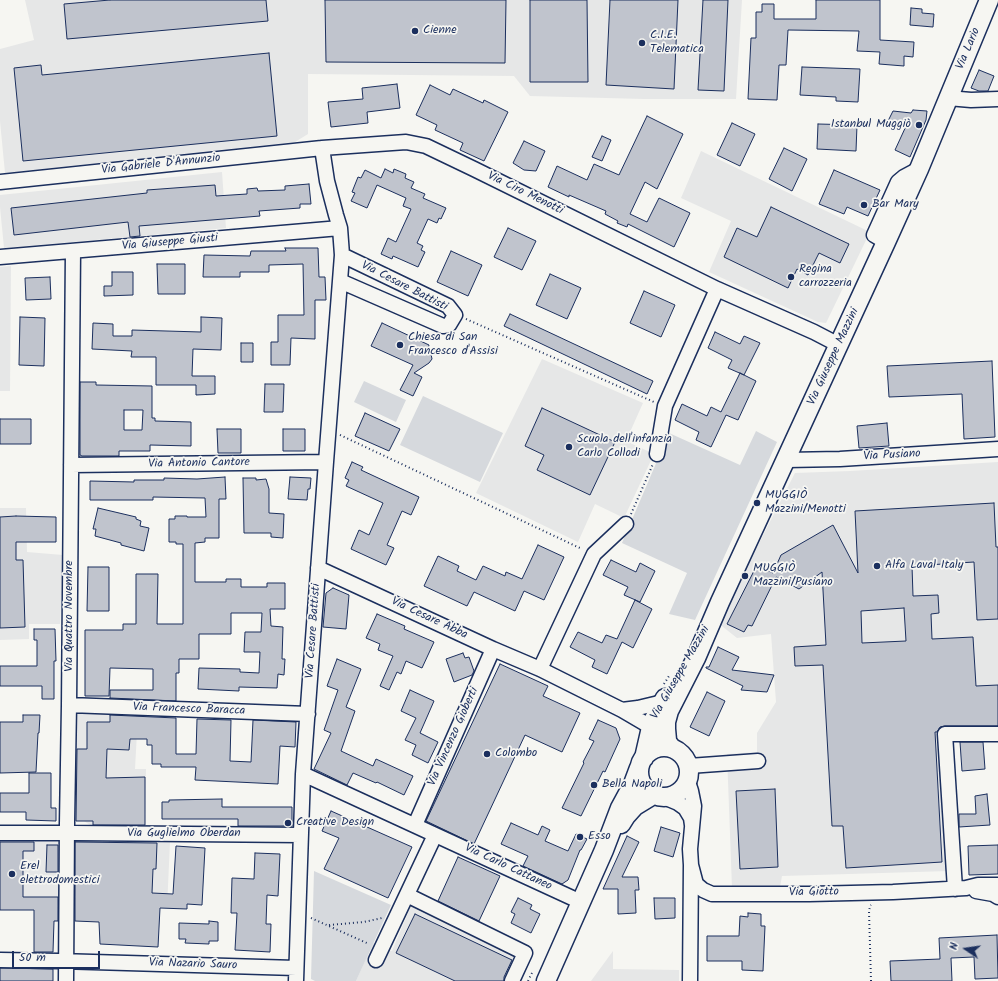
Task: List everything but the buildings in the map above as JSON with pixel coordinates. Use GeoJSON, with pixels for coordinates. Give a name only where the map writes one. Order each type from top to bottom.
{"type":"FeatureCollection","features":[{"type":"Feature","properties":{"kind":"main road","name":"Via Lario"},"geometry":{"type":"LineString","coordinates":[[948,98],[990,0]]}},
{"type":"Feature","properties":{"kind":"main road","name":"Via Giuseppe Mazzini"},"geometry":{"type":"LineString","coordinates":[[672,748],[668,744],[666,733],[666,722],[669,711],[696,658],[715,613],[886,242],[919,169],[948,98]]}},
{"type":"Feature","properties":{"kind":"main road","name":"Via Giuseppe Mazzini"},"geometry":{"type":"LineString","coordinates":[[546,981],[604,850],[620,808],[633,784],[641,763],[654,718],[715,613]]}},
{"type":"Feature","properties":{"kind":"main road"},"geometry":{"type":"LineString","coordinates":[[657,748],[672,748],[684,756],[689,774],[685,787],[681,792],[673,796],[659,796],[647,791],[642,784],[639,775],[641,763],[649,752],[657,748]]}},
{"type":"Feature","properties":{"kind":"main road","name":"Via Giuseppe Mazzini"},"geometry":{"type":"LineString","coordinates":[[604,850],[614,837],[629,812],[635,806],[659,796]]}},
{"type":"Feature","properties":{"kind":"street"},"geometry":{"type":"LineString","coordinates":[[948,98],[971,100],[998,99]]}},
{"type":"Feature","properties":{"kind":"street","name":"Via Ciro Menotti"},"geometry":{"type":"LineString","coordinates":[[322,148],[406,142],[426,146],[474,168],[717,289],[814,332],[839,345]]}},
{"type":"Feature","properties":{"kind":"street","name":"Via Gabriele D'Annunzio"},"geometry":{"type":"LineString","coordinates":[[0,182],[322,148]]}},
{"type":"Feature","properties":{"kind":"street","name":"Via Cesare Battisti"},"geometry":{"type":"LineString","coordinates":[[296,974],[303,774],[342,255],[340,228],[329,188],[322,148]]}},
{"type":"Feature","properties":{"kind":"street","name":"Via Giuseppe Giusti"},"geometry":{"type":"LineString","coordinates":[[0,257],[340,228]]}},
{"type":"Feature","properties":{"kind":"street","name":"Via Quattro Novembre"},"geometry":{"type":"LineString","coordinates":[[66,981],[70,706],[73,251]]}},
{"type":"Feature","properties":{"kind":"street","name":"Via Cesare Battisti"},"geometry":{"type":"LineString","coordinates":[[340,281],[443,326],[450,325],[455,315],[448,306],[342,255]]}},
{"type":"Feature","properties":{"kind":"street"},"geometry":{"type":"LineString","coordinates":[[657,454],[665,406],[717,289]]}},
{"type":"Feature","properties":{"kind":"street","name":"Via Pusiano"},"geometry":{"type":"LineString","coordinates":[[786,460],[840,459],[998,449]]}},
{"type":"Feature","properties":{"kind":"street","name":"Via Antonio Cantore"},"geometry":{"type":"LineString","coordinates":[[71,465],[326,462]]}},
{"type":"Feature","properties":{"kind":"street"},"geometry":{"type":"LineString","coordinates":[[540,669],[594,554],[626,524]]}},
{"type":"Feature","properties":{"kind":"street","name":"Via Cesare Abba"},"geometry":{"type":"LineString","coordinates":[[318,568],[493,649],[540,669],[622,710],[651,727]]}},
{"type":"Feature","properties":{"kind":"street","name":"Via Vincenzo Gioberti"},"geometry":{"type":"LineString","coordinates":[[415,825],[493,649]]}},
{"type":"Feature","properties":{"kind":"street"},"geometry":{"type":"LineString","coordinates":[[622,710],[663,702]]}},
{"type":"Feature","properties":{"kind":"street","name":"Via Francesco Baracca"},"geometry":{"type":"LineString","coordinates":[[70,706],[308,714]]}},
{"type":"Feature","properties":{"kind":"street"},"geometry":{"type":"LineString","coordinates":[[960,889],[946,734],[998,734]]}},
{"type":"Feature","properties":{"kind":"street"},"geometry":{"type":"LineString","coordinates":[[690,981],[690,849],[694,806],[689,774],[758,760]]}},
{"type":"Feature","properties":{"kind":"street","name":"Via Carlo Cattaneo"},"geometry":{"type":"LineString","coordinates":[[303,774],[581,902]]}},
{"type":"Feature","properties":{"kind":"street"},"geometry":{"type":"LineString","coordinates":[[659,796],[678,803],[685,808],[691,818],[692,825]]}},
{"type":"Feature","properties":{"kind":"street","name":"Via Guglielmo Oberdan"},"geometry":{"type":"LineString","coordinates":[[0,833],[301,835]]}},
{"type":"Feature","properties":{"kind":"street"},"geometry":{"type":"LineString","coordinates":[[379,954],[435,835]]}},
{"type":"Feature","properties":{"kind":"street"},"geometry":{"type":"LineString","coordinates":[[691,865],[696,884],[702,890],[712,894]]}},
{"type":"Feature","properties":{"kind":"street","name":"Via Giotto"},"geometry":{"type":"LineString","coordinates":[[960,889],[978,885],[998,885]]}},
{"type":"Feature","properties":{"kind":"street","name":"Via Giotto"},"geometry":{"type":"LineString","coordinates":[[712,894],[809,894],[960,889],[993,894],[998,897]]}},
{"type":"Feature","properties":{"kind":"street"},"geometry":{"type":"LineString","coordinates":[[691,925],[697,905],[701,900],[712,894]]}},
{"type":"Feature","properties":{"kind":"street"},"geometry":{"type":"LineString","coordinates":[[407,895],[525,953],[512,981]]}},
{"type":"Feature","properties":{"kind":"street"},"geometry":{"type":"LineString","coordinates":[[537,981],[539,976],[558,956]]}},
{"type":"Feature","properties":{"kind":"street","name":"Via Nazario Sauro"},"geometry":{"type":"LineString","coordinates":[[0,960],[66,961],[296,974]]}},
{"type":"Feature","properties":{"kind":"path"},"geometry":{"type":"LineString","coordinates":[[455,315],[665,406]]}},
{"type":"Feature","properties":{"kind":"path"},"geometry":{"type":"LineString","coordinates":[[329,430],[594,554]]}},
{"type":"Feature","properties":{"kind":"path"},"geometry":{"type":"LineString","coordinates":[[626,524],[657,454]]}},
{"type":"Feature","properties":{"kind":"path"},"geometry":{"type":"LineString","coordinates":[[871,981],[869,911],[870,906],[874,904]]}},
{"type":"Feature","properties":{"kind":"path"},"geometry":{"type":"LineString","coordinates":[[298,912],[327,925],[379,954]]}},
{"type":"Feature","properties":{"kind":"path"},"geometry":{"type":"LineString","coordinates":[[327,925],[364,922],[398,913]]}},
{"type":"Feature","properties":{"kind":"shaded area"},"geometry":{"type":"Polygon","coordinates":[[[25,0],[742,0],[736,99],[644,99],[530,96],[514,76],[308,74],[308,134],[295,142],[5,173],[0,121],[0,49],[34,40],[25,0]]]}},
{"type":"Feature","properties":{"kind":"shaded area"},"geometry":{"type":"Polygon","coordinates":[[[701,151],[870,232],[826,323],[818,322],[709,272],[731,221],[681,198],[701,151]]]}},
{"type":"Feature","properties":{"kind":"shaded area"},"geometry":{"type":"Polygon","coordinates":[[[222,172],[226,228],[4,248],[0,195],[222,172]]]}},
{"type":"Feature","properties":{"kind":"shaded area"},"geometry":{"type":"Polygon","coordinates":[[[11,266],[10,391],[0,391],[0,267],[11,266]]]}},
{"type":"Feature","properties":{"kind":"shaded area","name":"Scuola dell'infanzia Carlo Collodi"},"geometry":{"type":"Polygon","coordinates":[[[542,359],[643,403],[626,441],[654,454],[624,518],[595,504],[578,542],[476,493],[542,359]]]}},
{"type":"Feature","properties":{"kind":"shaded area"},"geometry":{"type":"Polygon","coordinates":[[[364,381],[406,400],[396,422],[354,402],[364,381]]]}},
{"type":"Feature","properties":{"kind":"shaded area"},"geometry":{"type":"Polygon","coordinates":[[[423,396],[503,433],[480,482],[400,445],[423,396]]]}},
{"type":"Feature","properties":{"kind":"shaded area"},"geometry":{"type":"Polygon","coordinates":[[[756,431],[777,442],[695,620],[669,614],[687,573],[622,543],[669,433],[740,465],[756,431]]]}},
{"type":"Feature","properties":{"kind":"shaded area"},"geometry":{"type":"Polygon","coordinates":[[[998,462],[998,728],[941,731],[949,871],[782,876],[780,887],[732,888],[727,754],[757,752],[757,733],[776,702],[771,634],[737,638],[718,623],[795,473],[998,462]]]}},
{"type":"Feature","properties":{"kind":"shaded area"},"geometry":{"type":"Polygon","coordinates":[[[0,508],[26,508],[27,552],[63,555],[60,624],[29,624],[29,639],[0,640],[0,508]]]}},
{"type":"Feature","properties":{"kind":"shaded area"},"geometry":{"type":"Polygon","coordinates":[[[80,712],[138,714],[135,769],[146,769],[145,827],[93,827],[84,821],[75,821],[73,778],[74,717],[80,712]]]}},
{"type":"Feature","properties":{"kind":"shaded area"},"geometry":{"type":"Polygon","coordinates":[[[109,841],[170,842],[167,908],[108,906],[109,841]]]}},
{"type":"Feature","properties":{"kind":"shaded area"},"geometry":{"type":"Polygon","coordinates":[[[0,842],[60,842],[60,910],[0,910],[0,842]]]}},
{"type":"Feature","properties":{"kind":"shaded area"},"geometry":{"type":"Polygon","coordinates":[[[314,871],[391,905],[356,981],[315,981],[311,979],[314,871]]]}},
{"type":"Feature","properties":{"kind":"shaded area"},"geometry":{"type":"Polygon","coordinates":[[[416,894],[479,922],[534,949],[522,981],[356,981],[373,943],[392,951],[416,894]]]}},
{"type":"Feature","properties":{"kind":"shaded area"},"geometry":{"type":"Polygon","coordinates":[[[613,951],[613,969],[679,970],[679,981],[591,981],[613,951]]]}},
{"type":"Feature","properties":{"kind":"place","name":"Cienne"},"geometry":{"type":"Point","coordinates":[415,31]}},
{"type":"Feature","properties":{"kind":"place","name":"C.I.E. Telematica"},"geometry":{"type":"Point","coordinates":[642,43]}},
{"type":"Feature","properties":{"kind":"place","name":"Istanbul Muggiò"},"geometry":{"type":"Point","coordinates":[919,125]}},
{"type":"Feature","properties":{"kind":"place","name":"Bar Mary"},"geometry":{"type":"Point","coordinates":[864,205]}},
{"type":"Feature","properties":{"kind":"place","name":"Regina carrozzeria"},"geometry":{"type":"Point","coordinates":[791,277]}},
{"type":"Feature","properties":{"kind":"place","name":"Chiesa di San Francesco d'Assisi"},"geometry":{"type":"Point","coordinates":[400,345]}},
{"type":"Feature","properties":{"kind":"place","name":"Scuola dell'infanzia Carlo Collodi"},"geometry":{"type":"Point","coordinates":[569,447]}},
{"type":"Feature","properties":{"kind":"place","name":"MUGGIÒ Mazzini/Menotti"},"geometry":{"type":"Point","coordinates":[757,503]}},
{"type":"Feature","properties":{"kind":"place","name":"Alfa Laval Italy"},"geometry":{"type":"Point","coordinates":[877,566]}},
{"type":"Feature","properties":{"kind":"place","name":"MUGGIÒ Mazzini/Pusiano"},"geometry":{"type":"Point","coordinates":[745,576]}},
{"type":"Feature","properties":{"kind":"place","name":"Colombo"},"geometry":{"type":"Point","coordinates":[487,754]}},
{"type":"Feature","properties":{"kind":"place","name":"Bella Napoli"},"geometry":{"type":"Point","coordinates":[594,785]}},
{"type":"Feature","properties":{"kind":"place","name":"Creative Design"},"geometry":{"type":"Point","coordinates":[288,823]}},
{"type":"Feature","properties":{"kind":"place","name":"Esso"},"geometry":{"type":"Point","coordinates":[580,837]}},
{"type":"Feature","properties":{"kind":"place","name":"Erel elettrodomestici"},"geometry":{"type":"Point","coordinates":[12,874]}}]}
